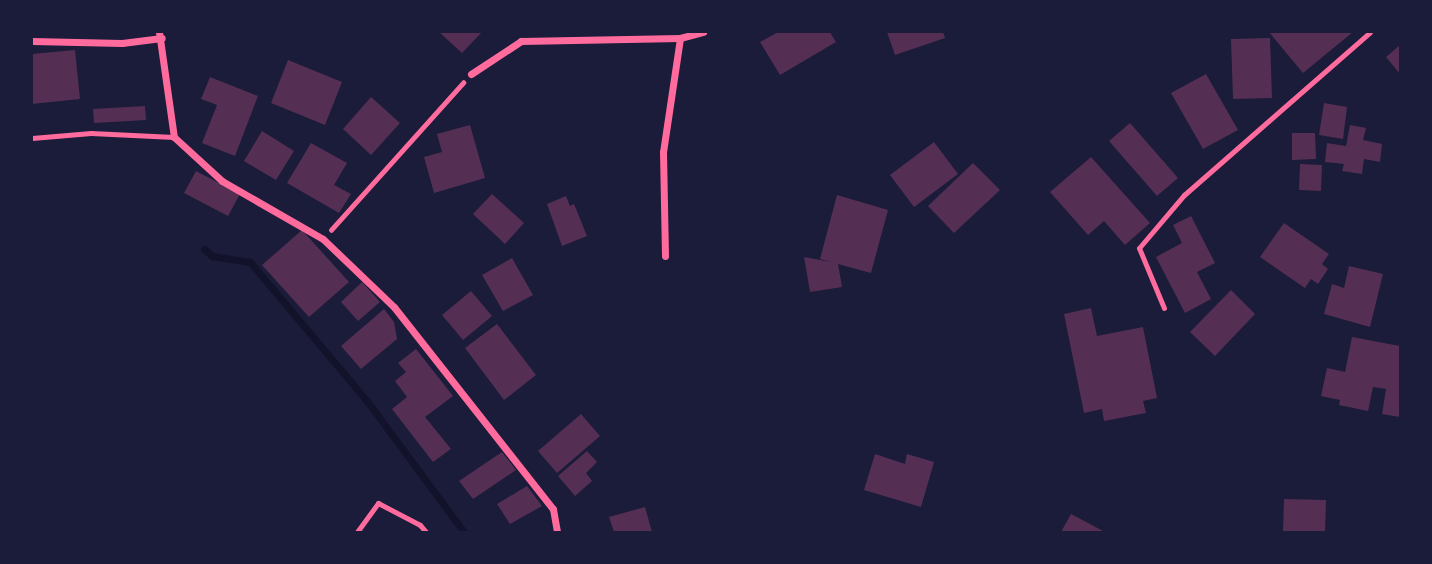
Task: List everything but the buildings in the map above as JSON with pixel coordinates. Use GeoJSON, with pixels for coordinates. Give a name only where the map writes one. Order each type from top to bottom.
{"type":"FeatureCollection","features":[{"type":"Feature","properties":{"kind":"street"},"geometry":{"type":"LineString","coordinates":[[471,74],[521,41],[680,38],[703,32]]}},
{"type":"Feature","properties":{"kind":"street"},"geometry":{"type":"LineString","coordinates":[[32,41],[122,43],[161,35],[174,137],[222,181],[323,239],[394,307],[553,509],[557,533]]}},
{"type":"Feature","properties":{"kind":"street"},"geometry":{"type":"LineString","coordinates":[[665,256],[663,152],[680,38]]}},
{"type":"Feature","properties":{"kind":"lane"},"geometry":{"type":"LineString","coordinates":[[1164,308],[1139,248],[1184,195],[1370,32]]}},
{"type":"Feature","properties":{"kind":"lane"},"geometry":{"type":"LineString","coordinates":[[32,138],[91,134],[174,137]]}},
{"type":"Feature","properties":{"kind":"lane"},"geometry":{"type":"LineString","coordinates":[[357,533],[378,503],[419,525],[426,533]]}},
{"type":"Feature","properties":{"kind":"path"},"geometry":{"type":"LineString","coordinates":[[323,239],[471,74]]}},
{"type":"Feature","properties":{"kind":"waterway"},"geometry":{"type":"LineString","coordinates":[[204,249],[212,256],[250,262],[367,401],[464,532]]}}]}
